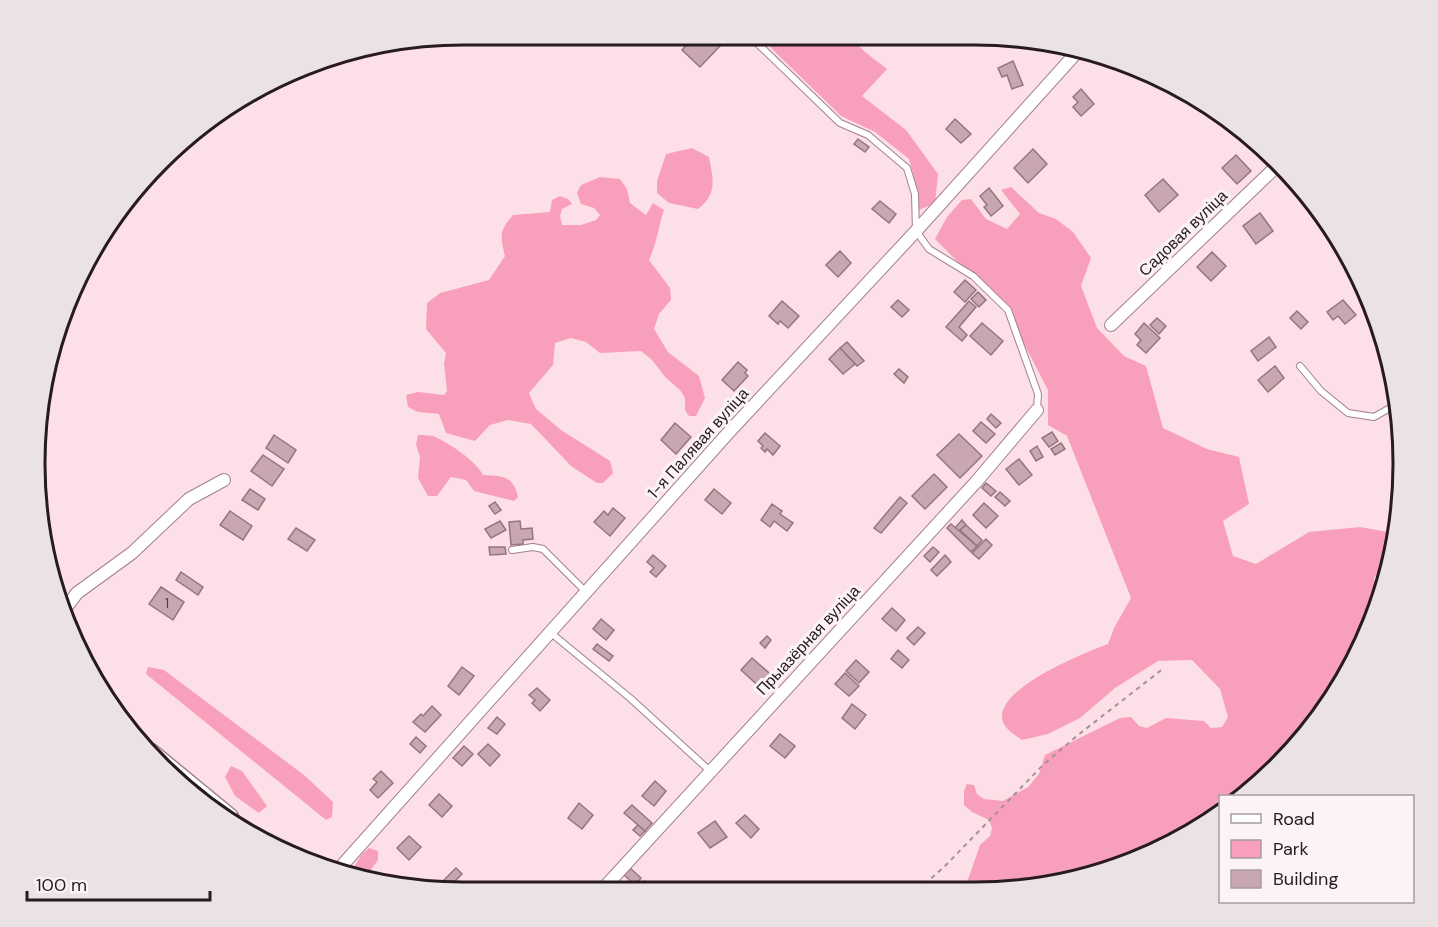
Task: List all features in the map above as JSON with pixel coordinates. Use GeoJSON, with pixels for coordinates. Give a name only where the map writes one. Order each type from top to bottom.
{"type":"FeatureCollection","features":[{"type":"Feature","properties":{"kind":"street","name":"1-я Палявая вуліца"},"geometry":{"type":"LineString","coordinates":[[343,864],[729,432],[916,231],[1073,57]]}},
{"type":"Feature","properties":{"kind":"street","name":"Садовая вуліца"},"geometry":{"type":"LineString","coordinates":[[1111,325],[1272,170]]}},
{"type":"Feature","properties":{"kind":"street","name":"Прыазёрная вуліца"},"geometry":{"type":"LineString","coordinates":[[609,882],[976,482],[1037,410]]}},
{"type":"Feature","properties":{"kind":"street"},"geometry":{"type":"LineString","coordinates":[[69,604],[77,593],[132,553],[189,499],[224,480]]}},
{"type":"Feature","properties":{"kind":"lane"},"geometry":{"type":"LineString","coordinates":[[759,45],[840,123],[868,135],[907,168],[915,194],[916,231],[929,249],[973,276],[1008,310],[1038,394],[1037,410]]}},
{"type":"Feature","properties":{"kind":"lane"},"geometry":{"type":"LineString","coordinates":[[1300,366],[1321,391],[1348,413],[1374,417],[1389,409]]}},
{"type":"Feature","properties":{"kind":"lane"},"geometry":{"type":"LineString","coordinates":[[512,550],[533,547],[543,549],[587,592]]}},
{"type":"Feature","properties":{"kind":"lane"},"geometry":{"type":"LineString","coordinates":[[551,633],[630,698],[710,771]]}},
{"type":"Feature","properties":{"kind":"path"},"geometry":{"type":"LineString","coordinates":[[927,882],[1052,758],[1164,668]]}},
{"type":"Feature","properties":{"kind":"green space"},"geometry":{"type":"Polygon","coordinates":[[[772,45],[858,45],[887,69],[862,96],[906,130],[938,174],[935,203],[919,210],[919,196],[909,159],[875,132],[841,116],[771,48],[772,45]]]}},
{"type":"Feature","properties":{"kind":"green space"},"geometry":{"type":"Polygon","coordinates":[[[692,148],[709,157],[713,179],[709,198],[698,209],[669,203],[657,193],[657,181],[666,154],[692,148]]]}},
{"type":"Feature","properties":{"kind":"green space"},"geometry":{"type":"Polygon","coordinates":[[[600,177],[620,179],[627,189],[630,203],[646,215],[653,203],[664,210],[649,260],[670,288],[671,300],[659,314],[654,329],[668,352],[699,376],[705,398],[696,416],[689,416],[685,410],[685,398],[680,390],[641,351],[600,353],[586,342],[571,338],[555,343],[553,365],[529,393],[536,409],[561,430],[610,461],[613,473],[603,483],[597,483],[571,466],[531,424],[508,420],[490,425],[475,441],[446,433],[439,414],[418,412],[408,407],[406,395],[418,392],[444,395],[447,391],[444,364],[446,353],[426,329],[427,303],[440,293],[489,280],[505,256],[502,234],[505,225],[513,215],[550,212],[552,200],[560,196],[568,199],[572,204],[562,209],[560,216],[562,225],[581,225],[596,220],[600,215],[594,208],[581,204],[577,193],[581,185],[600,177]]]}},
{"type":"Feature","properties":{"kind":"green space"},"geometry":{"type":"Polygon","coordinates":[[[1011,187],[1039,213],[1056,219],[1073,232],[1091,258],[1081,286],[1097,328],[1124,356],[1146,366],[1163,428],[1207,449],[1239,457],[1249,504],[1223,521],[1233,556],[1256,564],[1309,532],[1360,527],[1387,532],[1371,598],[1350,649],[1337,673],[1307,718],[1289,739],[1230,795],[1219,795],[1219,803],[1160,839],[1109,860],[1056,874],[1002,881],[967,882],[980,845],[990,836],[992,828],[989,820],[972,812],[964,805],[964,791],[967,784],[974,785],[977,794],[984,799],[1003,801],[1028,787],[1039,774],[1045,755],[1120,718],[1131,717],[1139,726],[1147,728],[1166,718],[1204,721],[1211,728],[1222,727],[1228,717],[1220,689],[1192,660],[1158,661],[1115,688],[1080,718],[1048,734],[1022,740],[1004,724],[1002,717],[1005,705],[1029,683],[1064,663],[1108,644],[1131,598],[1067,436],[1048,425],[1048,390],[1008,313],[935,239],[947,217],[962,200],[971,199],[986,219],[1007,229],[1020,214],[1001,190],[1011,187]]]}},
{"type":"Feature","properties":{"kind":"green space"},"geometry":{"type":"Polygon","coordinates":[[[418,435],[433,436],[461,452],[483,475],[506,478],[513,484],[518,497],[514,501],[474,491],[466,480],[451,477],[437,496],[428,496],[418,478],[420,457],[416,445],[418,435]]]}},
{"type":"Feature","properties":{"kind":"green space"},"geometry":{"type":"Polygon","coordinates":[[[148,667],[164,670],[304,775],[333,802],[332,817],[326,820],[146,674],[148,667]]]}},
{"type":"Feature","properties":{"kind":"green space"},"geometry":{"type":"Polygon","coordinates":[[[231,766],[242,771],[267,806],[259,813],[235,796],[225,777],[231,766]]]}},
{"type":"Feature","properties":{"kind":"green space"},"geometry":{"type":"Polygon","coordinates":[[[369,848],[378,851],[378,860],[370,871],[353,868],[369,848]]]}},
{"type":"Feature","properties":{"kind":"building"},"geometry":{"type":"Polygon","coordinates":[[[687,45],[720,46],[700,67],[682,50],[687,45]]]}},
{"type":"Feature","properties":{"kind":"building"},"geometry":{"type":"Polygon","coordinates":[[[1013,61],[1023,85],[1012,89],[1007,75],[1002,77],[998,68],[1013,61]]]}},
{"type":"Feature","properties":{"kind":"building"},"geometry":{"type":"Polygon","coordinates":[[[1081,89],[1094,104],[1081,116],[1073,107],[1078,102],[1073,97],[1081,89]]]}},
{"type":"Feature","properties":{"kind":"building"},"geometry":{"type":"Polygon","coordinates":[[[955,119],[971,134],[961,143],[946,129],[955,119]]]}},
{"type":"Feature","properties":{"kind":"building"},"geometry":{"type":"Polygon","coordinates":[[[858,139],[869,147],[865,152],[854,144],[858,139]]]}},
{"type":"Feature","properties":{"kind":"building"},"geometry":{"type":"Polygon","coordinates":[[[1033,149],[1047,164],[1028,183],[1014,168],[1033,149]]]}},
{"type":"Feature","properties":{"kind":"building"},"geometry":{"type":"Polygon","coordinates":[[[1236,155],[1251,171],[1237,184],[1222,168],[1236,155]]]}},
{"type":"Feature","properties":{"kind":"building"},"geometry":{"type":"Polygon","coordinates":[[[1163,179],[1178,195],[1159,212],[1145,195],[1163,179]]]}},
{"type":"Feature","properties":{"kind":"building"},"geometry":{"type":"Polygon","coordinates":[[[989,188],[1003,206],[991,216],[980,196],[989,188]]]}},
{"type":"Feature","properties":{"kind":"building"},"geometry":{"type":"Polygon","coordinates":[[[880,201],[896,214],[889,223],[872,209],[880,201]]]}},
{"type":"Feature","properties":{"kind":"building"},"geometry":{"type":"Polygon","coordinates":[[[1260,213],[1273,231],[1256,244],[1243,226],[1260,213]]]}},
{"type":"Feature","properties":{"kind":"building"},"geometry":{"type":"Polygon","coordinates":[[[840,251],[851,263],[838,277],[826,265],[840,251]]]}},
{"type":"Feature","properties":{"kind":"building"},"geometry":{"type":"Polygon","coordinates":[[[1212,252],[1226,266],[1211,281],[1197,267],[1212,252]]]}},
{"type":"Feature","properties":{"kind":"building"},"geometry":{"type":"Polygon","coordinates":[[[965,280],[976,290],[965,302],[954,292],[965,280]]]}},
{"type":"Feature","properties":{"kind":"building"},"geometry":{"type":"Polygon","coordinates":[[[978,292],[986,300],[979,307],[971,299],[978,292]]]}},
{"type":"Feature","properties":{"kind":"building"},"geometry":{"type":"Polygon","coordinates":[[[898,300],[909,310],[902,317],[891,307],[898,300]]]}},
{"type":"Feature","properties":{"kind":"building"},"geometry":{"type":"Polygon","coordinates":[[[1343,300],[1356,315],[1345,324],[1338,316],[1333,320],[1327,312],[1343,300]]]}},
{"type":"Feature","properties":{"kind":"building"},"geometry":{"type":"Polygon","coordinates":[[[782,301],[799,316],[788,328],[780,321],[778,324],[769,316],[782,301]]]}},
{"type":"Feature","properties":{"kind":"building"},"geometry":{"type":"Polygon","coordinates":[[[969,301],[976,307],[959,327],[967,335],[962,341],[946,327],[969,301]]]}},
{"type":"Feature","properties":{"kind":"building"},"geometry":{"type":"Polygon","coordinates":[[[1297,311],[1308,322],[1301,329],[1290,318],[1297,311]]]}},
{"type":"Feature","properties":{"kind":"building"},"geometry":{"type":"Polygon","coordinates":[[[1157,318],[1166,326],[1159,334],[1150,325],[1157,318]]]}},
{"type":"Feature","properties":{"kind":"building"},"geometry":{"type":"Polygon","coordinates":[[[982,323],[1003,341],[991,355],[970,336],[982,323]]]}},
{"type":"Feature","properties":{"kind":"building"},"geometry":{"type":"Polygon","coordinates":[[[1144,323],[1160,338],[1146,353],[1137,345],[1141,340],[1135,334],[1144,323]]]}},
{"type":"Feature","properties":{"kind":"building"},"geometry":{"type":"Polygon","coordinates":[[[1269,337],[1276,347],[1258,361],[1251,351],[1269,337]]]}},
{"type":"Feature","properties":{"kind":"building"},"geometry":{"type":"Polygon","coordinates":[[[847,342],[864,361],[857,366],[840,348],[847,342]]]}},
{"type":"Feature","properties":{"kind":"building"},"geometry":{"type":"Polygon","coordinates":[[[840,348],[855,364],[843,374],[829,359],[840,348]]]}},
{"type":"Feature","properties":{"kind":"building"},"geometry":{"type":"Polygon","coordinates":[[[738,362],[747,370],[745,373],[748,376],[734,391],[722,380],[738,362]]]}},
{"type":"Feature","properties":{"kind":"building"},"geometry":{"type":"Polygon","coordinates":[[[1275,366],[1284,378],[1268,392],[1258,380],[1275,366]]]}},
{"type":"Feature","properties":{"kind":"building"},"geometry":{"type":"Polygon","coordinates":[[[899,369],[908,377],[904,383],[894,374],[899,369]]]}},
{"type":"Feature","properties":{"kind":"building"},"geometry":{"type":"Polygon","coordinates":[[[991,414],[1001,423],[996,428],[987,419],[991,414]]]}},
{"type":"Feature","properties":{"kind":"building"},"geometry":{"type":"Polygon","coordinates":[[[981,422],[995,434],[986,443],[973,431],[981,422]]]}},
{"type":"Feature","properties":{"kind":"building"},"geometry":{"type":"Polygon","coordinates":[[[675,423],[691,437],[676,454],[661,440],[675,423]]]}},
{"type":"Feature","properties":{"kind":"building"},"geometry":{"type":"Polygon","coordinates":[[[1052,432],[1058,441],[1049,447],[1042,438],[1052,432]]]}},
{"type":"Feature","properties":{"kind":"building"},"geometry":{"type":"Polygon","coordinates":[[[765,433],[780,446],[773,455],[767,449],[765,452],[758,441],[765,433]]]}},
{"type":"Feature","properties":{"kind":"building"},"geometry":{"type":"Polygon","coordinates":[[[959,434],[982,456],[960,478],[937,455],[959,434]]]}},
{"type":"Feature","properties":{"kind":"building"},"geometry":{"type":"Polygon","coordinates":[[[274,435],[296,450],[288,463],[266,448],[274,435]]]}},
{"type":"Feature","properties":{"kind":"building"},"geometry":{"type":"Polygon","coordinates":[[[1061,443],[1065,449],[1055,455],[1051,449],[1061,443]]]}},
{"type":"Feature","properties":{"kind":"building"},"geometry":{"type":"Polygon","coordinates":[[[1037,446],[1043,457],[1036,461],[1030,451],[1037,446]]]}},
{"type":"Feature","properties":{"kind":"building"},"geometry":{"type":"Polygon","coordinates":[[[263,455],[284,469],[272,486],[251,471],[263,455]]]}},
{"type":"Feature","properties":{"kind":"building"},"geometry":{"type":"Polygon","coordinates":[[[1019,459],[1032,475],[1019,485],[1006,469],[1019,459]]]}},
{"type":"Feature","properties":{"kind":"building"},"geometry":{"type":"Polygon","coordinates":[[[934,474],[947,487],[925,509],[912,496],[934,474]]]}},
{"type":"Feature","properties":{"kind":"building"},"geometry":{"type":"Polygon","coordinates":[[[986,483],[996,491],[991,496],[982,488],[986,483]]]}},
{"type":"Feature","properties":{"kind":"building"},"geometry":{"type":"Polygon","coordinates":[[[250,489],[265,499],[258,510],[242,500],[250,489]]]}},
{"type":"Feature","properties":{"kind":"building"},"geometry":{"type":"Polygon","coordinates":[[[714,489],[731,503],[722,514],[705,500],[714,489]]]}},
{"type":"Feature","properties":{"kind":"building"},"geometry":{"type":"Polygon","coordinates":[[[1000,492],[1010,501],[1005,506],[995,497],[1000,492]]]}},
{"type":"Feature","properties":{"kind":"building"},"geometry":{"type":"Polygon","coordinates":[[[900,497],[907,503],[881,533],[874,528],[900,497]]]}},
{"type":"Feature","properties":{"kind":"building"},"geometry":{"type":"Polygon","coordinates":[[[495,502],[501,510],[495,514],[489,506],[495,502]]]}},
{"type":"Feature","properties":{"kind":"building"},"geometry":{"type":"Polygon","coordinates":[[[984,503],[998,516],[986,528],[973,515],[984,503]]]}},
{"type":"Feature","properties":{"kind":"building"},"geometry":{"type":"Polygon","coordinates":[[[772,504],[782,511],[780,514],[793,523],[787,531],[774,521],[770,527],[761,520],[772,504]]]}},
{"type":"Feature","properties":{"kind":"building"},"geometry":{"type":"Polygon","coordinates":[[[613,508],[625,518],[610,536],[594,522],[604,511],[608,515],[613,508]]]}},
{"type":"Feature","properties":{"kind":"building"},"geometry":{"type":"Polygon","coordinates":[[[230,511],[252,526],[243,540],[220,525],[230,511]]]}},
{"type":"Feature","properties":{"kind":"building"},"geometry":{"type":"Polygon","coordinates":[[[962,520],[966,525],[959,532],[955,528],[962,520]]]}},
{"type":"Feature","properties":{"kind":"building"},"geometry":{"type":"Polygon","coordinates":[[[500,521],[506,530],[491,538],[485,529],[500,521]]]}},
{"type":"Feature","properties":{"kind":"building"},"geometry":{"type":"Polygon","coordinates":[[[520,521],[521,529],[532,528],[533,539],[523,540],[523,544],[511,545],[509,522],[520,521]]]}},
{"type":"Feature","properties":{"kind":"building"},"geometry":{"type":"Polygon","coordinates":[[[951,524],[977,546],[971,552],[947,528],[951,524]]]}},
{"type":"Feature","properties":{"kind":"building"},"geometry":{"type":"Polygon","coordinates":[[[966,525],[982,540],[977,546],[960,530],[966,525]]]}},
{"type":"Feature","properties":{"kind":"building"},"geometry":{"type":"Polygon","coordinates":[[[296,528],[315,540],[307,551],[288,539],[296,528]]]}},
{"type":"Feature","properties":{"kind":"building"},"geometry":{"type":"Polygon","coordinates":[[[986,539],[992,545],[979,559],[972,553],[986,539]]]}},
{"type":"Feature","properties":{"kind":"building"},"geometry":{"type":"Polygon","coordinates":[[[489,547],[505,547],[506,554],[490,555],[489,547]]]}},
{"type":"Feature","properties":{"kind":"building"},"geometry":{"type":"Polygon","coordinates":[[[933,547],[939,552],[930,562],[924,556],[933,547]]]}},
{"type":"Feature","properties":{"kind":"building"},"geometry":{"type":"Polygon","coordinates":[[[653,555],[666,566],[656,577],[650,572],[654,568],[647,562],[653,555]]]}},
{"type":"Feature","properties":{"kind":"building"},"geometry":{"type":"Polygon","coordinates":[[[945,555],[951,562],[937,576],[931,570],[945,555]]]}},
{"type":"Feature","properties":{"kind":"building"},"geometry":{"type":"Polygon","coordinates":[[[181,572],[203,587],[198,595],[176,580],[181,572]]]}},
{"type":"Feature","properties":{"kind":"building"},"geometry":{"type":"Polygon","coordinates":[[[161,587],[184,602],[173,620],[149,604],[161,587]]]}},
{"type":"Feature","properties":{"kind":"building"},"geometry":{"type":"Polygon","coordinates":[[[892,608],[905,620],[896,631],[882,619],[892,608]]]}},
{"type":"Feature","properties":{"kind":"building"},"geometry":{"type":"Polygon","coordinates":[[[601,619],[614,630],[606,640],[593,629],[601,619]]]}},
{"type":"Feature","properties":{"kind":"building"},"geometry":{"type":"Polygon","coordinates":[[[918,627],[925,633],[914,645],[907,638],[918,627]]]}},
{"type":"Feature","properties":{"kind":"building"},"geometry":{"type":"Polygon","coordinates":[[[767,636],[771,640],[765,648],[760,643],[767,636]]]}},
{"type":"Feature","properties":{"kind":"building"},"geometry":{"type":"Polygon","coordinates":[[[597,644],[613,656],[609,661],[593,649],[597,644]]]}},
{"type":"Feature","properties":{"kind":"building"},"geometry":{"type":"Polygon","coordinates":[[[898,650],[909,660],[902,668],[891,659],[898,650]]]}},
{"type":"Feature","properties":{"kind":"building"},"geometry":{"type":"Polygon","coordinates":[[[752,658],[776,679],[764,691],[741,670],[752,658]]]}},
{"type":"Feature","properties":{"kind":"building"},"geometry":{"type":"Polygon","coordinates":[[[856,660],[869,672],[859,683],[846,671],[856,660]]]}},
{"type":"Feature","properties":{"kind":"building"},"geometry":{"type":"Polygon","coordinates":[[[462,667],[474,676],[459,695],[448,686],[462,667]]]}},
{"type":"Feature","properties":{"kind":"building"},"geometry":{"type":"Polygon","coordinates":[[[845,673],[859,686],[849,696],[835,684],[845,673]]]}},
{"type":"Feature","properties":{"kind":"building"},"geometry":{"type":"Polygon","coordinates":[[[537,688],[550,700],[540,711],[532,703],[535,700],[529,695],[537,688]]]}},
{"type":"Feature","properties":{"kind":"building"},"geometry":{"type":"Polygon","coordinates":[[[852,704],[866,715],[855,729],[842,718],[852,704]]]}},
{"type":"Feature","properties":{"kind":"building"},"geometry":{"type":"Polygon","coordinates":[[[432,706],[441,715],[425,732],[413,722],[421,714],[423,716],[432,706]]]}},
{"type":"Feature","properties":{"kind":"building"},"geometry":{"type":"Polygon","coordinates":[[[497,717],[505,724],[497,734],[488,728],[497,717]]]}},
{"type":"Feature","properties":{"kind":"building"},"geometry":{"type":"Polygon","coordinates":[[[780,734],[795,746],[785,758],[770,746],[780,734]]]}},
{"type":"Feature","properties":{"kind":"building"},"geometry":{"type":"Polygon","coordinates":[[[416,737],[426,746],[420,753],[410,744],[416,737]]]}},
{"type":"Feature","properties":{"kind":"building"},"geometry":{"type":"Polygon","coordinates":[[[488,744],[500,755],[490,766],[478,754],[488,744]]]}},
{"type":"Feature","properties":{"kind":"building"},"geometry":{"type":"Polygon","coordinates":[[[464,746],[473,754],[462,766],[453,758],[464,746]]]}},
{"type":"Feature","properties":{"kind":"building"},"geometry":{"type":"Polygon","coordinates":[[[381,771],[393,783],[378,798],[370,790],[377,782],[373,779],[381,771]]]}},
{"type":"Feature","properties":{"kind":"building"},"geometry":{"type":"Polygon","coordinates":[[[655,781],[666,791],[654,806],[642,796],[655,781]]]}},
{"type":"Feature","properties":{"kind":"building"},"geometry":{"type":"Polygon","coordinates":[[[439,794],[452,806],[442,817],[429,805],[439,794]]]}},
{"type":"Feature","properties":{"kind":"building"},"geometry":{"type":"Polygon","coordinates":[[[579,803],[593,815],[582,829],[568,818],[579,803]]]}},
{"type":"Feature","properties":{"kind":"building"},"geometry":{"type":"Polygon","coordinates":[[[632,805],[652,823],[645,831],[624,813],[632,805]]]}},
{"type":"Feature","properties":{"kind":"building"},"geometry":{"type":"Polygon","coordinates":[[[745,815],[759,829],[751,838],[736,823],[745,815]]]}},
{"type":"Feature","properties":{"kind":"building"},"geometry":{"type":"Polygon","coordinates":[[[715,821],[727,837],[710,848],[698,833],[715,821]]]}},
{"type":"Feature","properties":{"kind":"building"},"geometry":{"type":"Polygon","coordinates":[[[638,825],[645,831],[640,836],[633,830],[638,825]]]}},
{"type":"Feature","properties":{"kind":"building"},"geometry":{"type":"Polygon","coordinates":[[[409,836],[421,847],[409,860],[397,848],[409,836]]]}},
{"type":"Feature","properties":{"kind":"building"},"geometry":{"type":"Polygon","coordinates":[[[456,868],[462,874],[454,882],[443,881],[456,868]]]}},
{"type":"Feature","properties":{"kind":"building"},"geometry":{"type":"Polygon","coordinates":[[[630,868],[641,878],[638,882],[632,882],[624,875],[630,868]]]}}]}
